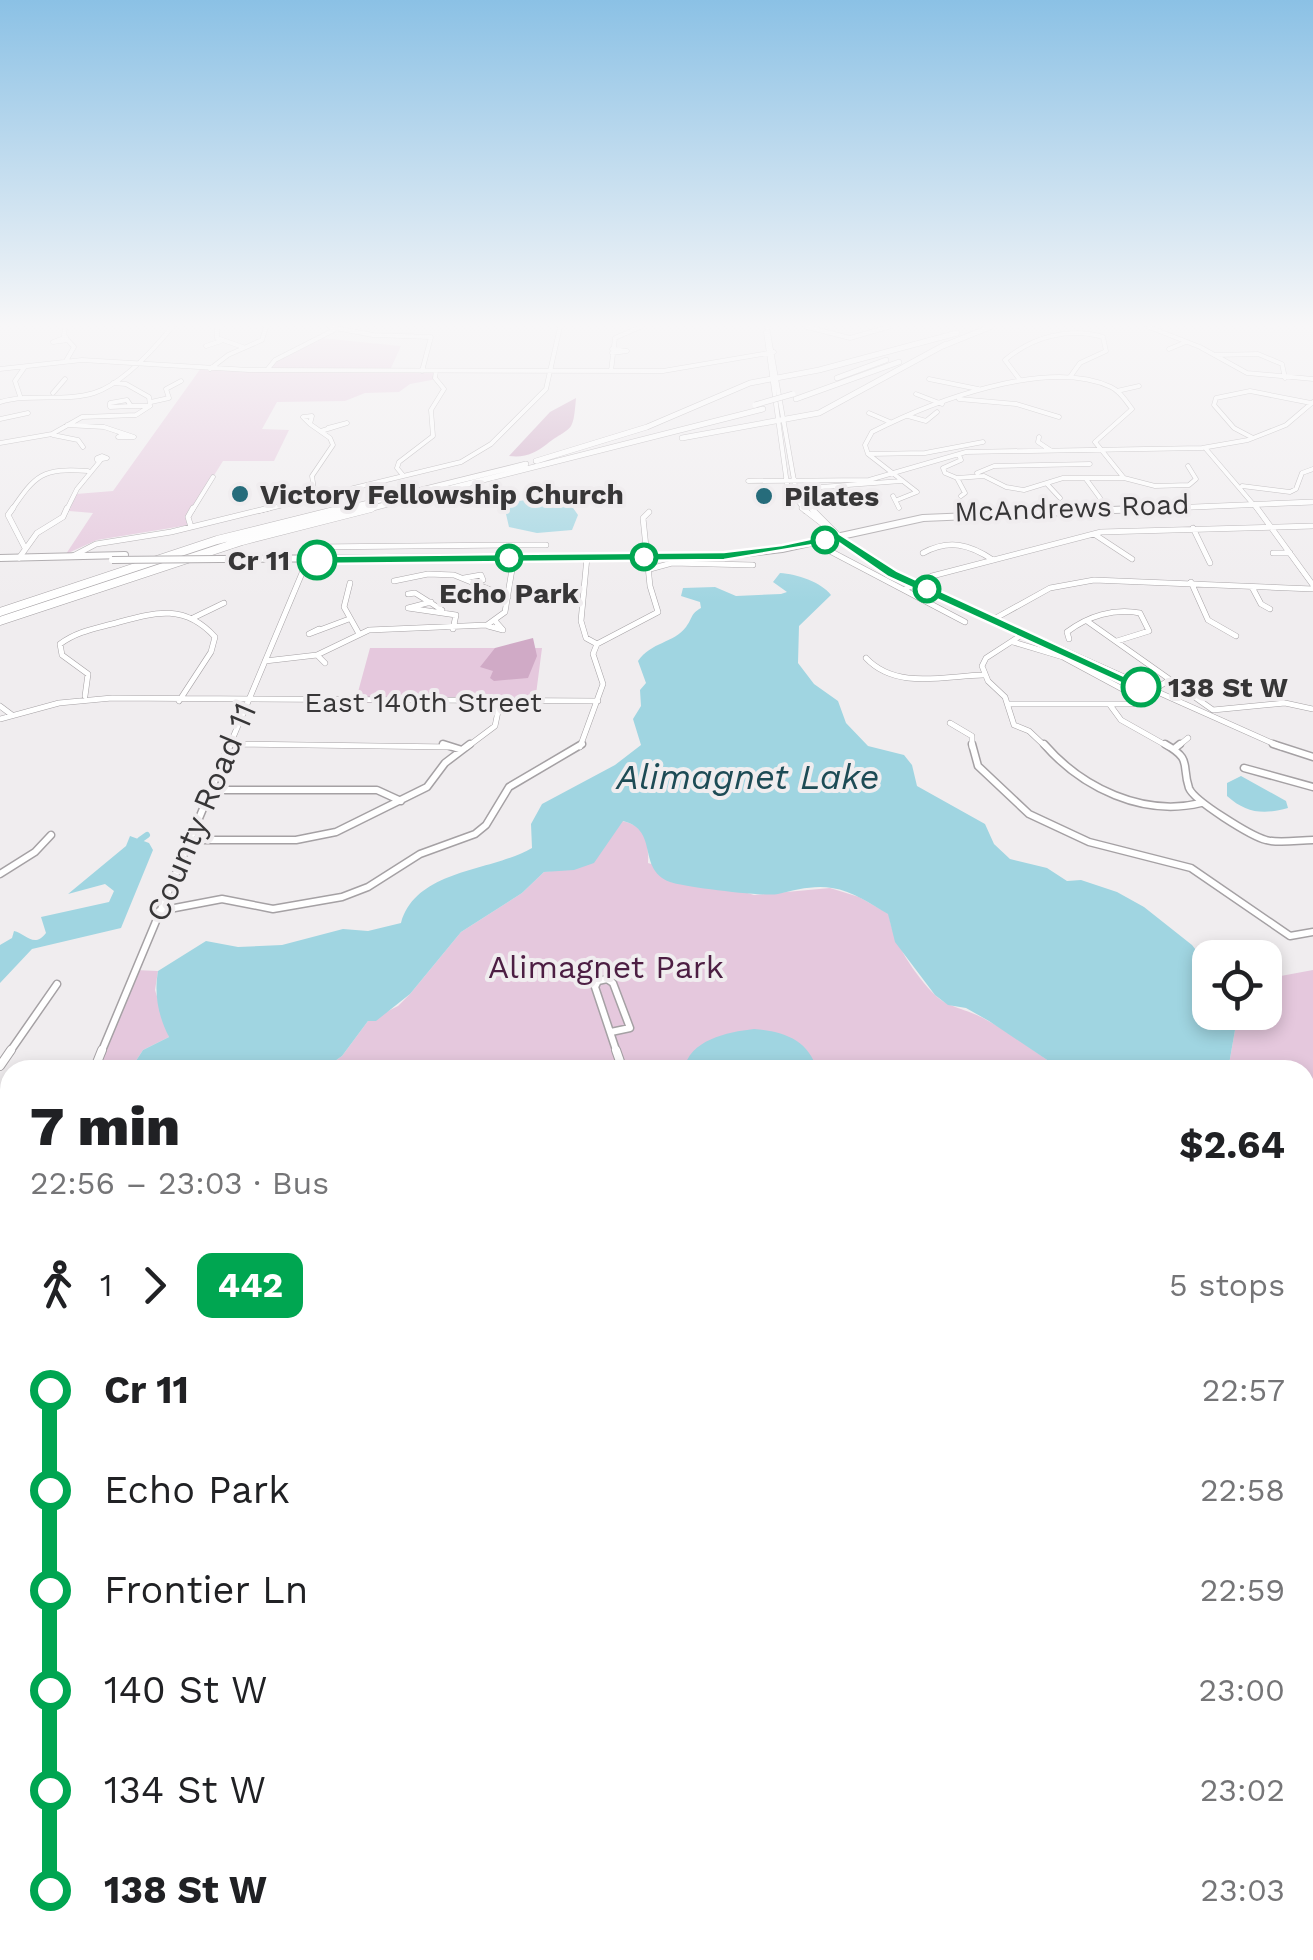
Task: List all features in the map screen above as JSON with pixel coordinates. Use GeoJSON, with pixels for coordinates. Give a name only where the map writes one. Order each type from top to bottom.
{"type":"FeatureCollection","features":[{"type":"Feature","properties":{"kind":"highway"},"geometry":{"type":"LineString","coordinates":[[536,461],[669,418]]}},
{"type":"Feature","properties":{"kind":"highway"},"geometry":{"type":"LineString","coordinates":[[0,612],[217,540],[702,418]]}},
{"type":"Feature","properties":{"kind":"highway"},"geometry":{"type":"LineString","coordinates":[[0,621],[242,541],[727,418]]}},
{"type":"Feature","properties":{"kind":"highway"},"geometry":{"type":"LineString","coordinates":[[566,461],[802,418]]}},
{"type":"Feature","properties":{"kind":"highway"},"geometry":{"type":"LineString","coordinates":[[786,432],[794,423],[807,418]]}},
{"type":"Feature","properties":{"kind":"main road","name":"McAndrews Road"},"geometry":{"type":"LineString","coordinates":[[224,557],[516,552],[587,557],[752,549],[923,518],[1313,501]]}},
{"type":"Feature","properties":{"kind":"main road"},"geometry":{"type":"LineString","coordinates":[[516,552],[649,554]]}},
{"type":"Feature","properties":{"kind":"main road"},"geometry":{"type":"LineString","coordinates":[[72,557],[224,557]]}},
{"type":"Feature","properties":{"kind":"main road"},"geometry":{"type":"LineString","coordinates":[[0,558],[224,557]]}},
{"type":"Feature","properties":{"kind":"street"},"geometry":{"type":"LineString","coordinates":[[52,434],[78,418]]}},
{"type":"Feature","properties":{"kind":"street"},"geometry":{"type":"LineString","coordinates":[[402,474],[397,468],[399,462],[433,436],[431,418]]}},
{"type":"Feature","properties":{"kind":"street"},"geometry":{"type":"LineString","coordinates":[[72,557],[96,544],[191,528],[461,462],[486,449],[517,418]]}},
{"type":"Feature","properties":{"kind":"street"},"geometry":{"type":"LineString","coordinates":[[780,418],[786,481],[800,507],[836,535]]}},
{"type":"Feature","properties":{"kind":"street"},"geometry":{"type":"LineString","coordinates":[[881,418],[891,423]]}},
{"type":"Feature","properties":{"kind":"street"},"geometry":{"type":"LineString","coordinates":[[899,508],[895,498],[917,494],[868,454],[866,438],[901,418]]}},
{"type":"Feature","properties":{"kind":"street"},"geometry":{"type":"LineString","coordinates":[[914,418],[922,421]]}},
{"type":"Feature","properties":{"kind":"street"},"geometry":{"type":"LineString","coordinates":[[906,422],[926,418]]}},
{"type":"Feature","properties":{"kind":"street"},"geometry":{"type":"LineString","coordinates":[[1121,418],[1096,439],[1100,451],[1116,462],[1124,478]]}},
{"type":"Feature","properties":{"kind":"street"},"geometry":{"type":"LineString","coordinates":[[1225,418],[1254,439]]}},
{"type":"Feature","properties":{"kind":"street"},"geometry":{"type":"LineString","coordinates":[[748,481],[858,481],[896,475],[958,454],[1205,448],[1254,439],[1295,418]]}},
{"type":"Feature","properties":{"kind":"street"},"geometry":{"type":"LineString","coordinates":[[310,424],[334,445],[312,476],[315,496]]}},
{"type":"Feature","properties":{"kind":"street"},"geometry":{"type":"LineString","coordinates":[[780,424],[786,432],[794,482],[804,500],[836,535],[866,558],[914,584],[1256,739],[1313,757]]}},
{"type":"Feature","properties":{"kind":"street"},"geometry":{"type":"LineString","coordinates":[[66,425],[124,434]]}},
{"type":"Feature","properties":{"kind":"street"},"geometry":{"type":"LineString","coordinates":[[320,431],[328,428]]}},
{"type":"Feature","properties":{"kind":"street"},"geometry":{"type":"LineString","coordinates":[[0,442],[52,434],[70,437],[83,447]]}},
{"type":"Feature","properties":{"kind":"street"},"geometry":{"type":"LineString","coordinates":[[1039,437],[1038,442],[1051,451]]}},
{"type":"Feature","properties":{"kind":"street"},"geometry":{"type":"LineString","coordinates":[[868,454],[925,453],[983,442]]}},
{"type":"Feature","properties":{"kind":"street"},"geometry":{"type":"LineString","coordinates":[[1205,448],[1240,486],[1312,582]]}},
{"type":"Feature","properties":{"kind":"street"},"geometry":{"type":"LineString","coordinates":[[958,454],[961,460],[942,470],[957,478],[964,493],[960,496]]}},
{"type":"Feature","properties":{"kind":"street"},"geometry":{"type":"LineString","coordinates":[[19,558],[37,533],[63,517],[88,472],[100,461]]}},
{"type":"Feature","properties":{"kind":"street"},"geometry":{"type":"LineString","coordinates":[[957,478],[994,466],[1090,464]]}},
{"type":"Feature","properties":{"kind":"street"},"geometry":{"type":"LineString","coordinates":[[978,474],[1014,489],[1085,478],[1124,478],[1155,486],[1189,485],[1196,479],[1188,466]]}},
{"type":"Feature","properties":{"kind":"street"},"geometry":{"type":"LineString","coordinates":[[25,548],[8,515],[38,473],[53,469],[88,472]]}},
{"type":"Feature","properties":{"kind":"street"},"geometry":{"type":"LineString","coordinates":[[1240,486],[1290,492],[1296,490],[1302,473],[1313,469]]}},
{"type":"Feature","properties":{"kind":"street"},"geometry":{"type":"LineString","coordinates":[[191,528],[188,518],[213,476]]}},
{"type":"Feature","properties":{"kind":"street"},"geometry":{"type":"LineString","coordinates":[[1085,478],[1100,498]]}},
{"type":"Feature","properties":{"kind":"street"},"geometry":{"type":"LineString","coordinates":[[821,487],[902,481]]}},
{"type":"Feature","properties":{"kind":"street"},"geometry":{"type":"LineString","coordinates":[[1046,483],[1060,498]]}},
{"type":"Feature","properties":{"kind":"street"},"geometry":{"type":"LineString","coordinates":[[159,911],[222,899],[273,908],[342,897],[420,854],[475,834],[486,824],[509,787],[581,746],[603,684],[593,654],[597,644],[658,612],[650,586],[643,518],[649,512]]}},
{"type":"Feature","properties":{"kind":"street"},"geometry":{"type":"LineString","coordinates":[[905,589],[993,560],[1093,534],[1313,526]]}},
{"type":"Feature","properties":{"kind":"street"},"geometry":{"type":"LineString","coordinates":[[1193,528],[1210,563]]}},
{"type":"Feature","properties":{"kind":"street"},"geometry":{"type":"LineString","coordinates":[[1093,534],[1132,559]]}},
{"type":"Feature","properties":{"kind":"street"},"geometry":{"type":"LineString","coordinates":[[923,553],[962,542],[972,544],[993,560]]}},
{"type":"Feature","properties":{"kind":"street"},"geometry":{"type":"LineString","coordinates":[[308,557],[316,546],[516,552],[546,545]]}},
{"type":"Feature","properties":{"kind":"street"},"geometry":{"type":"LineString","coordinates":[[828,550],[966,622]]}},
{"type":"Feature","properties":{"kind":"street"},"geometry":{"type":"LineString","coordinates":[[265,661],[317,655],[358,632],[488,625],[505,612],[516,552]]}},
{"type":"Feature","properties":{"kind":"street"},"geometry":{"type":"LineString","coordinates":[[1273,553],[1290,553]]}},
{"type":"Feature","properties":{"kind":"street","name":"County Road 11"},"geometry":{"type":"LineString","coordinates":[[98,1060],[308,557]]}},
{"type":"Feature","properties":{"kind":"street"},"geometry":{"type":"LineString","coordinates":[[587,557],[580,621],[586,638],[597,644]]}},
{"type":"Feature","properties":{"kind":"street"},"geometry":{"type":"LineString","coordinates":[[650,569],[672,563],[753,565]]}},
{"type":"Feature","properties":{"kind":"street"},"geometry":{"type":"LineString","coordinates":[[394,581],[425,575],[481,575],[482,580],[472,583]]}},
{"type":"Feature","properties":{"kind":"street"},"geometry":{"type":"LineString","coordinates":[[464,578],[480,590],[508,597]]}},
{"type":"Feature","properties":{"kind":"street"},"geometry":{"type":"LineString","coordinates":[[994,620],[1032,595],[1072,582],[1118,579],[1252,586],[1312,582]]}},
{"type":"Feature","properties":{"kind":"street"},"geometry":{"type":"LineString","coordinates":[[1191,582],[1208,620],[1236,636]]}},
{"type":"Feature","properties":{"kind":"street"},"geometry":{"type":"LineString","coordinates":[[350,583],[344,607],[358,632]]}},
{"type":"Feature","properties":{"kind":"street"},"geometry":{"type":"LineString","coordinates":[[1252,586],[1261,604],[1270,609]]}},
{"type":"Feature","properties":{"kind":"street"},"geometry":{"type":"LineString","coordinates":[[408,594],[415,593],[444,612]]}},
{"type":"Feature","properties":{"kind":"street"},"geometry":{"type":"LineString","coordinates":[[431,602],[408,608],[456,615],[453,628]]}},
{"type":"Feature","properties":{"kind":"street"},"geometry":{"type":"LineString","coordinates":[[192,618],[224,603]]}},
{"type":"Feature","properties":{"kind":"street"},"geometry":{"type":"LineString","coordinates":[[88,674],[59,652],[60,644],[70,636],[156,610],[181,612],[212,632],[215,643],[179,701]]}},
{"type":"Feature","properties":{"kind":"street"},"geometry":{"type":"LineString","coordinates":[[1069,639],[1068,632],[1086,621],[1122,612],[1140,613],[1149,631],[1116,642]]}},
{"type":"Feature","properties":{"kind":"street"},"geometry":{"type":"LineString","coordinates":[[319,629],[349,620]]}},
{"type":"Feature","properties":{"kind":"street"},"geometry":{"type":"LineString","coordinates":[[1086,621],[1219,711],[1285,703],[1313,709]]}},
{"type":"Feature","properties":{"kind":"street"},"geometry":{"type":"LineString","coordinates":[[488,625],[503,630],[494,622]]}},
{"type":"Feature","properties":{"kind":"street"},"geometry":{"type":"LineString","coordinates":[[1024,634],[986,658],[984,674],[1008,704],[1014,725],[1034,734],[1064,766],[1102,787],[1154,805],[1184,807],[1201,803]]}},
{"type":"Feature","properties":{"kind":"street"},"geometry":{"type":"LineString","coordinates":[[1012,642],[1035,646],[1113,681],[1142,699]]}},
{"type":"Feature","properties":{"kind":"street"},"geometry":{"type":"LineString","coordinates":[[317,655],[324,662]]}},
{"type":"Feature","properties":{"kind":"street"},"geometry":{"type":"LineString","coordinates":[[866,658],[875,671],[892,677],[984,674]]}},
{"type":"Feature","properties":{"kind":"street"},"geometry":{"type":"LineString","coordinates":[[88,674],[100,670]]}},
{"type":"Feature","properties":{"kind":"street"},"geometry":{"type":"LineString","coordinates":[[85,696],[88,674]]}},
{"type":"Feature","properties":{"kind":"street"},"geometry":{"type":"LineString","coordinates":[[1008,704],[1133,704],[1169,680]]}},
{"type":"Feature","properties":{"kind":"street","name":"East 140th Street"},"geometry":{"type":"LineString","coordinates":[[0,719],[46,703],[85,696],[247,702],[598,702]]}},
{"type":"Feature","properties":{"kind":"street"},"geometry":{"type":"LineString","coordinates":[[189,840],[314,838],[401,801],[427,786],[445,763],[495,726],[500,702]]}},
{"type":"Feature","properties":{"kind":"street"},"geometry":{"type":"LineString","coordinates":[[1110,705],[1121,720],[1175,748],[1188,767],[1190,789],[1201,803],[1266,840],[1313,840]]}},
{"type":"Feature","properties":{"kind":"street"},"geometry":{"type":"LineString","coordinates":[[0,706],[12,714]]}},
{"type":"Feature","properties":{"kind":"street"},"geometry":{"type":"LineString","coordinates":[[950,722],[972,736],[973,758],[978,766],[1029,814],[1090,842],[1191,868],[1290,936],[1313,932]]}},
{"type":"Feature","properties":{"kind":"street"},"geometry":{"type":"LineString","coordinates":[[1175,748],[1188,738]]}},
{"type":"Feature","properties":{"kind":"street"},"geometry":{"type":"LineString","coordinates":[[230,744],[442,744],[462,750]]}},
{"type":"Feature","properties":{"kind":"street"},"geometry":{"type":"LineString","coordinates":[[1244,768],[1313,787]]}},
{"type":"Feature","properties":{"kind":"street"},"geometry":{"type":"LineString","coordinates":[[210,790],[376,790],[401,801]]}},
{"type":"Feature","properties":{"kind":"street"},"geometry":{"type":"LineString","coordinates":[[0,874],[35,852],[51,835]]}},
{"type":"Feature","properties":{"kind":"street"},"geometry":{"type":"LineString","coordinates":[[611,1032],[630,1028],[613,983],[607,980],[595,986],[621,1060]]}},
{"type":"Feature","properties":{"kind":"street"},"geometry":{"type":"LineString","coordinates":[[4,1060],[57,984]]}},
{"type":"Feature","properties":{"kind":"green space"},"geometry":{"type":"Polygon","coordinates":[[[165,418],[268,418],[262,429],[289,430],[274,461],[223,461],[188,517],[189,525],[97,540],[66,554],[93,513],[69,511],[76,494],[113,491],[165,418]]]}},
{"type":"Feature","properties":{"kind":"green space","name":"Echo Park"},"geometry":{"type":"Polygon","coordinates":[[[370,648],[542,648],[535,702],[355,703],[370,648]]]}},
{"type":"Feature","properties":{"kind":"green space","name":"Alimagnet Park"},"geometry":{"type":"Polygon","coordinates":[[[622,821],[641,831],[648,848],[648,863],[754,895],[830,888],[859,897],[889,914],[894,935],[906,957],[935,995],[993,1024],[1047,1060],[336,1060],[368,1021],[398,1006],[410,994],[461,932],[522,893],[544,872],[581,862],[622,821]]]}},
{"type":"Feature","properties":{"kind":"green space"},"geometry":{"type":"Polygon","coordinates":[[[135,970],[158,971],[155,990],[169,1037],[143,1050],[136,1060],[98,1060],[135,970]]]}},
{"type":"Feature","properties":{"kind":"green space"},"geometry":{"type":"Polygon","coordinates":[[[1313,970],[1313,1060],[1230,1060],[1235,1030],[1282,1030],[1282,976],[1313,970]]]}},
{"type":"Feature","properties":{"kind":"shaded area"},"geometry":{"type":"Polygon","coordinates":[[[544,418],[574,418],[566,431],[534,452],[509,456],[544,418]]]}},
{"type":"Feature","properties":{"kind":"shaded area"},"geometry":{"type":"Polygon","coordinates":[[[533,638],[537,656],[528,678],[494,681],[490,678],[493,671],[480,667],[495,648],[533,638]]]}},
{"type":"Feature","properties":{"kind":"water"},"geometry":{"type":"Polygon","coordinates":[[[533,499],[571,505],[578,515],[572,530],[537,533],[509,527],[506,514],[512,502],[533,499]]]}},
{"type":"Feature","properties":{"kind":"water","name":"Alimagnet Lake"},"geometry":{"type":"Polygon","coordinates":[[[780,573],[808,580],[831,595],[799,626],[798,663],[814,684],[838,701],[846,723],[868,746],[904,755],[912,765],[917,786],[985,824],[994,844],[1010,859],[1047,868],[1067,881],[1081,880],[1117,892],[1144,907],[1192,945],[1192,1030],[1235,1030],[1230,1060],[1047,1060],[989,1021],[966,1008],[948,1005],[935,995],[895,942],[888,914],[868,902],[825,887],[770,895],[670,882],[654,868],[641,832],[623,821],[594,863],[574,870],[544,872],[522,893],[461,932],[410,994],[376,1021],[368,1021],[336,1060],[136,1060],[143,1050],[169,1037],[158,1005],[158,971],[206,941],[238,947],[282,945],[343,929],[368,931],[401,923],[409,905],[438,882],[532,848],[531,824],[542,804],[615,765],[641,745],[633,719],[641,706],[640,690],[646,683],[638,661],[681,632],[701,608],[700,602],[681,596],[683,588],[715,587],[736,596],[787,592],[773,582],[780,573]]]}},
{"type":"Feature","properties":{"kind":"water"},"geometry":{"type":"Polygon","coordinates":[[[1241,776],[1286,801],[1288,808],[1255,811],[1234,802],[1227,796],[1227,783],[1241,776]]]}},
{"type":"Feature","properties":{"kind":"water"},"geometry":{"type":"Polygon","coordinates":[[[130,836],[149,843],[153,850],[121,928],[32,949],[0,983],[0,945],[12,938],[14,931],[37,940],[46,933],[41,917],[109,902],[114,891],[105,884],[68,894],[126,846],[130,836]]]}},
{"type":"Feature","properties":{"kind":"water"},"geometry":{"type":"Polygon","coordinates":[[[732,1032],[775,1032],[801,1044],[813,1060],[687,1060],[701,1045],[732,1032]]]}},
{"type":"Feature","properties":{"kind":"waterway"},"geometry":{"type":"LineString","coordinates":[[140,840],[147,835]]}},
{"type":"Feature","properties":{"kind":"bus line","name":"442"},"geometry":{"type":"LineString","coordinates":[[317,560],[724,556],[782,549],[838,536],[892,574],[1141,687]]}},
{"type":"Feature","properties":{"kind":"place","name":"Victory Fellowship Church"},"geometry":{"type":"Point","coordinates":[240,494]}},
{"type":"Feature","properties":{"kind":"place","name":"Pilates"},"geometry":{"type":"Point","coordinates":[764,496]}},
{"type":"Feature","properties":{"kind":"place","name":"Echo Park"},"geometry":{"type":"Point","coordinates":[509,558]}},
{"type":"Feature","properties":{"kind":"place","name":"Cr 11"},"geometry":{"type":"Point","coordinates":[317,560]}},
{"type":"Feature","properties":{"kind":"place","name":"138 St W"},"geometry":{"type":"Point","coordinates":[1141,687]}}]}
